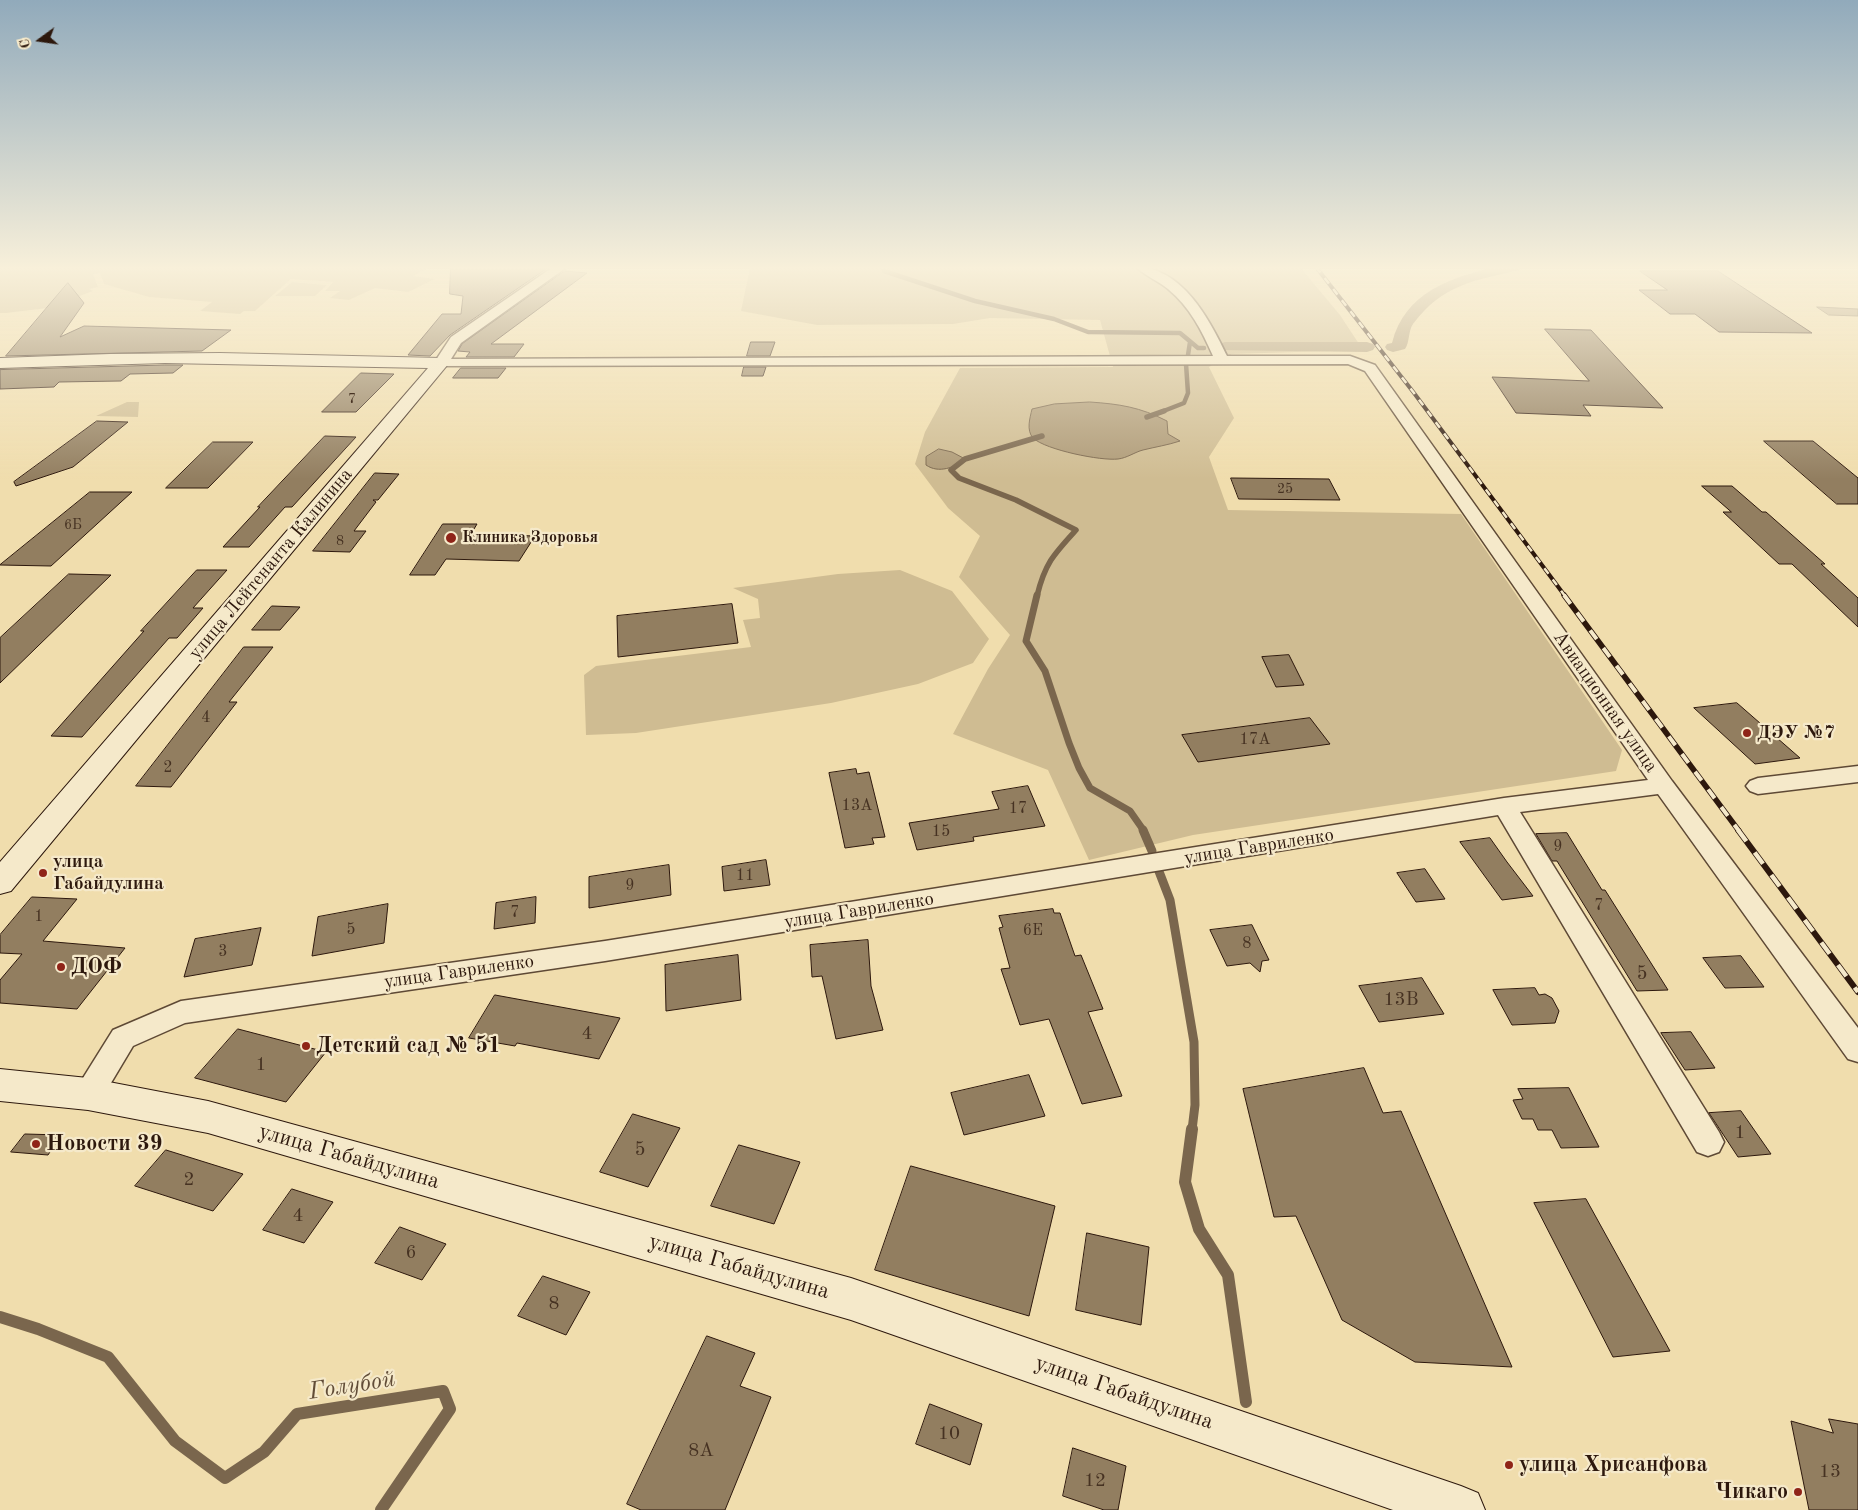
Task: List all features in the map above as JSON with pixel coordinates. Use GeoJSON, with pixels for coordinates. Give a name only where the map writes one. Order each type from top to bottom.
{"type":"FeatureCollection","features":[{"type":"Feature","properties":{"kind":"main road"},"geometry":{"type":"LineString","coordinates":[[0,363],[126,359],[219,359],[441,364]]}},
{"type":"Feature","properties":{"kind":"main road","name":"улица Лейтенанта Калинина"},"geometry":{"type":"LineString","coordinates":[[0,883],[441,364]]}},
{"type":"Feature","properties":{"kind":"main road","name":"улица Габайдулина"},"geometry":{"type":"LineString","coordinates":[[0,1085],[88,1094],[208,1117],[851,1299],[1462,1510]]}},
{"type":"Feature","properties":{"kind":"street","name":"улица Лейтенанта Калинина"},"geometry":{"type":"LineString","coordinates":[[441,364],[459,337]]}},
{"type":"Feature","properties":{"kind":"street"},"geometry":{"type":"LineString","coordinates":[[441,364],[1222,360],[1212,337]]}},
{"type":"Feature","properties":{"kind":"street","name":"Авиационная улица"},"geometry":{"type":"LineString","coordinates":[[1222,360],[1350,360],[1370,368],[1664,786],[1858,1050]]}},
{"type":"Feature","properties":{"kind":"street"},"geometry":{"type":"LineString","coordinates":[[1758,786],[1858,774]]}},
{"type":"Feature","properties":{"kind":"street","name":"улица Гавриленко"},"geometry":{"type":"LineString","coordinates":[[88,1094],[123,1038],[180,1012],[605,951],[1504,806],[1664,786]]}},
{"type":"Feature","properties":{"kind":"street"},"geometry":{"type":"LineString","coordinates":[[1504,806],[1708,1142]]}},
{"type":"Feature","properties":{"kind":"shaded area"},"geometry":{"type":"Polygon","coordinates":[[[1105,337],[1355,337],[1363,350],[1232,354],[1209,367],[1234,418],[1209,457],[1228,510],[1461,514],[1622,750],[1616,771],[1193,835],[1089,860],[1048,770],[953,734],[988,669],[1010,635],[959,577],[980,536],[948,508],[915,464],[925,432],[960,368],[1113,367],[1105,337]]]}},
{"type":"Feature","properties":{"kind":"shaded area"},"geometry":{"type":"Polygon","coordinates":[[[127,402],[139,402],[138,417],[96,416],[127,402]]]}},
{"type":"Feature","properties":{"kind":"shaded area"},"geometry":{"type":"Polygon","coordinates":[[[1090,402],[1129,407],[1148,412],[1167,421],[1168,434],[1180,441],[1143,450],[1121,458],[1110,459],[1049,447],[1031,435],[1029,424],[1032,409],[1054,404],[1090,402]]]}},
{"type":"Feature","properties":{"kind":"shaded area"},"geometry":{"type":"Polygon","coordinates":[[[939,449],[952,452],[967,460],[952,467],[941,469],[931,468],[926,465],[926,457],[939,449]]]}},
{"type":"Feature","properties":{"kind":"shaded area"},"geometry":{"type":"Polygon","coordinates":[[[900,570],[952,591],[989,639],[973,663],[918,684],[831,703],[636,733],[586,735],[584,675],[596,666],[751,647],[743,620],[760,618],[758,599],[733,588],[838,574],[900,570]]]}},
{"type":"Feature","properties":{"kind":"building"},"geometry":{"type":"Polygon","coordinates":[[[22,337],[221,337],[202,351],[6,356],[22,337]]]}},
{"type":"Feature","properties":{"kind":"building"},"geometry":{"type":"Polygon","coordinates":[[[423,337],[448,337],[430,356],[408,355],[423,337]]]}},
{"type":"Feature","properties":{"kind":"building"},"geometry":{"type":"Polygon","coordinates":[[[471,337],[500,337],[491,344],[524,344],[514,357],[466,357],[470,352],[458,351],[462,344],[471,337]]]}},
{"type":"Feature","properties":{"kind":"building"},"geometry":{"type":"Polygon","coordinates":[[[1552,337],[1598,337],[1663,408],[1583,405],[1591,416],[1516,413],[1492,377],[1589,381],[1552,337]]]}},
{"type":"Feature","properties":{"kind":"building"},"geometry":{"type":"Polygon","coordinates":[[[751,342],[775,342],[770,356],[747,356],[751,342]]]}},
{"type":"Feature","properties":{"kind":"building"},"geometry":{"type":"Polygon","coordinates":[[[183,365],[173,373],[130,374],[121,381],[59,382],[54,387],[0,389],[0,370],[183,365]]]}},
{"type":"Feature","properties":{"kind":"building"},"geometry":{"type":"Polygon","coordinates":[[[744,367],[766,367],[763,376],[742,376],[744,367]]]}},
{"type":"Feature","properties":{"kind":"building"},"geometry":{"type":"Polygon","coordinates":[[[461,368],[506,368],[498,378],[453,378],[461,368]]]}},
{"type":"Feature","properties":{"kind":"building"},"geometry":{"type":"Polygon","coordinates":[[[361,373],[394,374],[356,412],[322,412],[361,373]]]}},
{"type":"Feature","properties":{"kind":"building"},"geometry":{"type":"Polygon","coordinates":[[[97,421],[128,422],[73,467],[16,486],[14,482],[97,421]]]}},
{"type":"Feature","properties":{"kind":"building"},"geometry":{"type":"Polygon","coordinates":[[[325,436],[356,437],[292,507],[285,507],[249,547],[223,547],[260,507],[258,507],[325,436]]]}},
{"type":"Feature","properties":{"kind":"building"},"geometry":{"type":"Polygon","coordinates":[[[1764,441],[1813,441],[1858,478],[1858,504],[1837,504],[1764,441]]]}},
{"type":"Feature","properties":{"kind":"building"},"geometry":{"type":"Polygon","coordinates":[[[213,442],[253,442],[208,488],[166,488],[213,442]]]}},
{"type":"Feature","properties":{"kind":"building"},"geometry":{"type":"Polygon","coordinates":[[[375,473],[399,474],[378,500],[373,500],[376,502],[354,531],[366,531],[350,552],[313,551],[375,473]]]}},
{"type":"Feature","properties":{"kind":"building"},"geometry":{"type":"Polygon","coordinates":[[[1231,478],[1329,479],[1340,500],[1239,499],[1231,478]]]}},
{"type":"Feature","properties":{"kind":"building"},"geometry":{"type":"Polygon","coordinates":[[[1702,486],[1732,486],[1762,512],[1766,512],[1825,564],[1821,564],[1858,598],[1858,627],[1792,564],[1779,564],[1723,512],[1731,512],[1702,486]]]}},
{"type":"Feature","properties":{"kind":"building"},"geometry":{"type":"Polygon","coordinates":[[[90,492],[132,492],[51,566],[0,565],[90,492]]]}},
{"type":"Feature","properties":{"kind":"building"},"geometry":{"type":"Polygon","coordinates":[[[443,524],[477,524],[471,534],[535,536],[519,561],[446,559],[435,575],[410,575],[443,524]]]}},
{"type":"Feature","properties":{"kind":"building"},"geometry":{"type":"Polygon","coordinates":[[[197,570],[227,570],[193,608],[203,608],[177,638],[169,638],[82,737],[51,736],[144,631],[141,631],[197,570]]]}},
{"type":"Feature","properties":{"kind":"building"},"geometry":{"type":"Polygon","coordinates":[[[69,574],[111,575],[0,683],[0,638],[69,574]]]}},
{"type":"Feature","properties":{"kind":"building"},"geometry":{"type":"Polygon","coordinates":[[[732,604],[738,643],[618,657],[617,616],[732,604]]]}},
{"type":"Feature","properties":{"kind":"building"},"geometry":{"type":"Polygon","coordinates":[[[272,606],[300,607],[280,630],[252,630],[272,606]]]}},
{"type":"Feature","properties":{"kind":"building"},"geometry":{"type":"Polygon","coordinates":[[[244,647],[273,647],[229,702],[237,702],[171,787],[136,786],[244,647]]]}},
{"type":"Feature","properties":{"kind":"building"},"geometry":{"type":"Polygon","coordinates":[[[1289,655],[1304,685],[1276,687],[1262,657],[1289,655]]]}},
{"type":"Feature","properties":{"kind":"building","name":"ДЭУ №7"},"geometry":{"type":"Polygon","coordinates":[[[1737,703],[1800,758],[1755,764],[1694,708],[1737,703]]]}},
{"type":"Feature","properties":{"kind":"building"},"geometry":{"type":"Polygon","coordinates":[[[1310,718],[1330,744],[1198,762],[1182,735],[1310,718]]]}},
{"type":"Feature","properties":{"kind":"building"},"geometry":{"type":"Polygon","coordinates":[[[856,769],[857,774],[869,772],[885,837],[872,838],[874,844],[845,848],[829,773],[856,769]]]}},
{"type":"Feature","properties":{"kind":"building"},"geometry":{"type":"Polygon","coordinates":[[[1028,786],[1045,826],[973,837],[974,841],[917,850],[909,823],[999,809],[992,792],[1028,786]]]}},
{"type":"Feature","properties":{"kind":"building"},"geometry":{"type":"Polygon","coordinates":[[[1567,833],[1668,990],[1637,991],[1557,861],[1552,861],[1536,834],[1567,833]]]}},
{"type":"Feature","properties":{"kind":"building"},"geometry":{"type":"Polygon","coordinates":[[[1490,838],[1533,896],[1502,900],[1460,842],[1490,838]]]}},
{"type":"Feature","properties":{"kind":"building"},"geometry":{"type":"Polygon","coordinates":[[[766,860],[770,885],[724,891],[722,867],[766,860]]]}},
{"type":"Feature","properties":{"kind":"building"},"geometry":{"type":"Polygon","coordinates":[[[669,865],[671,895],[589,908],[589,877],[669,865]]]}},
{"type":"Feature","properties":{"kind":"building"},"geometry":{"type":"Polygon","coordinates":[[[1425,869],[1445,899],[1416,902],[1397,873],[1425,869]]]}},
{"type":"Feature","properties":{"kind":"building","name":"ДОФ"},"geometry":{"type":"Polygon","coordinates":[[[32,897],[77,899],[43,941],[125,948],[77,1009],[0,1003],[0,980],[22,954],[0,953],[0,935],[32,897]]]}},
{"type":"Feature","properties":{"kind":"building"},"geometry":{"type":"Polygon","coordinates":[[[536,897],[535,923],[494,929],[496,903],[536,897]]]}},
{"type":"Feature","properties":{"kind":"building"},"geometry":{"type":"Polygon","coordinates":[[[388,904],[384,943],[312,956],[318,917],[388,904]]]}},
{"type":"Feature","properties":{"kind":"building"},"geometry":{"type":"Polygon","coordinates":[[[1053,909],[1054,913],[1060,913],[1075,956],[1081,955],[1103,1009],[1088,1012],[1122,1096],[1082,1104],[1049,1019],[1020,1025],[1001,969],[1010,968],[999,928],[1003,927],[999,916],[1053,909]]]}},
{"type":"Feature","properties":{"kind":"building"},"geometry":{"type":"Polygon","coordinates":[[[1252,925],[1269,960],[1262,961],[1260,972],[1250,963],[1227,966],[1210,930],[1252,925]]]}},
{"type":"Feature","properties":{"kind":"building"},"geometry":{"type":"Polygon","coordinates":[[[261,928],[252,965],[184,977],[195,939],[261,928]]]}},
{"type":"Feature","properties":{"kind":"building"},"geometry":{"type":"Polygon","coordinates":[[[868,940],[871,986],[883,1030],[836,1039],[822,976],[812,977],[810,945],[868,940]]]}},
{"type":"Feature","properties":{"kind":"building"},"geometry":{"type":"Polygon","coordinates":[[[738,955],[741,1000],[666,1011],[665,965],[738,955]]]}},
{"type":"Feature","properties":{"kind":"building"},"geometry":{"type":"Polygon","coordinates":[[[1741,956],[1764,987],[1725,988],[1703,958],[1741,956]]]}},
{"type":"Feature","properties":{"kind":"building"},"geometry":{"type":"Polygon","coordinates":[[[1422,978],[1444,1014],[1379,1022],[1359,986],[1422,978]]]}},
{"type":"Feature","properties":{"kind":"building"},"geometry":{"type":"Polygon","coordinates":[[[1535,988],[1539,995],[1545,994],[1552,998],[1559,1011],[1555,1023],[1512,1025],[1493,990],[1535,988]]]}},
{"type":"Feature","properties":{"kind":"building"},"geometry":{"type":"Polygon","coordinates":[[[495,995],[620,1018],[599,1059],[517,1043],[515,1046],[469,1038],[495,995]]]}},
{"type":"Feature","properties":{"kind":"building"},"geometry":{"type":"Polygon","coordinates":[[[238,1029],[326,1052],[286,1102],[195,1078],[238,1029]]]}},
{"type":"Feature","properties":{"kind":"building"},"geometry":{"type":"Polygon","coordinates":[[[1691,1032],[1715,1068],[1685,1070],[1661,1033],[1691,1032]]]}},
{"type":"Feature","properties":{"kind":"building"},"geometry":{"type":"Polygon","coordinates":[[[1364,1068],[1383,1113],[1401,1111],[1512,1367],[1415,1362],[1342,1320],[1296,1216],[1274,1217],[1243,1089],[1364,1068]]]}},
{"type":"Feature","properties":{"kind":"building"},"geometry":{"type":"Polygon","coordinates":[[[1029,1075],[1045,1116],[964,1135],[951,1093],[1029,1075]]]}},
{"type":"Feature","properties":{"kind":"building"},"geometry":{"type":"Polygon","coordinates":[[[1569,1088],[1599,1147],[1561,1148],[1552,1130],[1538,1130],[1533,1119],[1522,1119],[1513,1100],[1523,1099],[1518,1089],[1569,1088]]]}},
{"type":"Feature","properties":{"kind":"building"},"geometry":{"type":"Polygon","coordinates":[[[1741,1111],[1771,1154],[1738,1157],[1709,1113],[1741,1111]]]}},
{"type":"Feature","properties":{"kind":"building"},"geometry":{"type":"Polygon","coordinates":[[[633,1114],[680,1128],[648,1187],[600,1172],[633,1114]]]}},
{"type":"Feature","properties":{"kind":"building","name":"Новости 39"},"geometry":{"type":"Polygon","coordinates":[[[25,1134],[61,1135],[48,1155],[11,1152],[25,1134]]]}},
{"type":"Feature","properties":{"kind":"building"},"geometry":{"type":"Polygon","coordinates":[[[739,1145],[800,1162],[774,1224],[711,1206],[739,1145]]]}},
{"type":"Feature","properties":{"kind":"building"},"geometry":{"type":"Polygon","coordinates":[[[166,1150],[243,1174],[213,1211],[135,1186],[166,1150]]]}},
{"type":"Feature","properties":{"kind":"building"},"geometry":{"type":"Polygon","coordinates":[[[911,1166],[1055,1206],[1029,1316],[875,1270],[911,1166]]]}},
{"type":"Feature","properties":{"kind":"building"},"geometry":{"type":"Polygon","coordinates":[[[292,1189],[333,1202],[304,1243],[263,1230],[292,1189]]]}},
{"type":"Feature","properties":{"kind":"building"},"geometry":{"type":"Polygon","coordinates":[[[1586,1199],[1670,1351],[1613,1357],[1534,1203],[1586,1199]]]}},
{"type":"Feature","properties":{"kind":"building"},"geometry":{"type":"Polygon","coordinates":[[[400,1227],[446,1244],[422,1280],[375,1263],[400,1227]]]}},
{"type":"Feature","properties":{"kind":"building"},"geometry":{"type":"Polygon","coordinates":[[[1087,1233],[1149,1247],[1141,1325],[1076,1310],[1087,1233]]]}},
{"type":"Feature","properties":{"kind":"building"},"geometry":{"type":"Polygon","coordinates":[[[543,1276],[590,1292],[566,1335],[518,1316],[543,1276]]]}},
{"type":"Feature","properties":{"kind":"building"},"geometry":{"type":"Polygon","coordinates":[[[707,1336],[755,1353],[740,1386],[771,1397],[725,1510],[641,1510],[627,1504],[707,1336]]]}},
{"type":"Feature","properties":{"kind":"building"},"geometry":{"type":"Polygon","coordinates":[[[930,1404],[982,1424],[970,1465],[916,1444],[930,1404]]]}},
{"type":"Feature","properties":{"kind":"building"},"geometry":{"type":"Polygon","coordinates":[[[1829,1419],[1858,1424],[1858,1510],[1809,1510],[1791,1421],[1833,1433],[1829,1419]]]}},
{"type":"Feature","properties":{"kind":"building"},"geometry":{"type":"Polygon","coordinates":[[[1073,1448],[1126,1466],[1118,1510],[1104,1510],[1063,1496],[1073,1448]]]}},
{"type":"Feature","properties":{"kind":"waterway"},"geometry":{"type":"LineString","coordinates":[[1185,337],[1198,348],[1204,348]]}},
{"type":"Feature","properties":{"kind":"waterway"},"geometry":{"type":"LineString","coordinates":[[1393,347],[1399,346],[1401,337]]}},
{"type":"Feature","properties":{"kind":"waterway"},"geometry":{"type":"LineString","coordinates":[[1188,355],[1190,342]]}},
{"type":"Feature","properties":{"kind":"waterway"},"geometry":{"type":"LineString","coordinates":[[1225,347],[1367,347]]}},
{"type":"Feature","properties":{"kind":"waterway"},"geometry":{"type":"LineString","coordinates":[[1161,412],[1184,403],[1188,393],[1186,364]]}},
{"type":"Feature","properties":{"kind":"waterway"},"geometry":{"type":"LineString","coordinates":[[1147,417],[1164,411]]}},
{"type":"Feature","properties":{"kind":"waterway"},"geometry":{"type":"LineString","coordinates":[[1037,596],[1043,575],[1051,560],[1076,530],[1016,500],[959,478],[951,470],[965,459],[1042,436]]}},
{"type":"Feature","properties":{"kind":"waterway"},"geometry":{"type":"LineString","coordinates":[[1037,595],[1026,641],[1045,671],[1079,768],[1090,788],[1130,811],[1144,831]]}},
{"type":"Feature","properties":{"kind":"waterway"},"geometry":{"type":"LineString","coordinates":[[1143,830],[1152,851]]}},
{"type":"Feature","properties":{"kind":"waterway"},"geometry":{"type":"LineString","coordinates":[[1155,861],[1170,900],[1194,1042],[1195,1105],[1192,1130]]}},
{"type":"Feature","properties":{"kind":"waterway"},"geometry":{"type":"LineString","coordinates":[[1192,1129],[1185,1182],[1199,1229],[1228,1275],[1246,1402]]}},
{"type":"Feature","properties":{"kind":"waterway","name":"Голубой"},"geometry":{"type":"LineString","coordinates":[[0,1317],[38,1329],[108,1357],[175,1441],[225,1478],[264,1452],[297,1414],[443,1391],[450,1409],[381,1510]]}},
{"type":"Feature","properties":{"kind":"railway"},"geometry":{"type":"LineString","coordinates":[[1371,337],[1565,596]]}},
{"type":"Feature","properties":{"kind":"railway"},"geometry":{"type":"LineString","coordinates":[[1564,595],[1739,831]]}},
{"type":"Feature","properties":{"kind":"railway"},"geometry":{"type":"LineString","coordinates":[[1738,830],[1858,992]]}},
{"type":"Feature","properties":{"kind":"place","name":"Клиника Здоровья"},"geometry":{"type":"Point","coordinates":[451,538]}},
{"type":"Feature","properties":{"kind":"place","name":"ДЭУ №7"},"geometry":{"type":"Point","coordinates":[1747,733]}},
{"type":"Feature","properties":{"kind":"place","name":"улица Габайдулина"},"geometry":{"type":"Point","coordinates":[43,873]}},
{"type":"Feature","properties":{"kind":"place","name":"ДОФ"},"geometry":{"type":"Point","coordinates":[61,967]}},
{"type":"Feature","properties":{"kind":"place","name":"Детский сад № 51"},"geometry":{"type":"Point","coordinates":[306,1046]}},
{"type":"Feature","properties":{"kind":"place","name":"Новости 39"},"geometry":{"type":"Point","coordinates":[36,1144]}},
{"type":"Feature","properties":{"kind":"place","name":"улица Хрисанфова"},"geometry":{"type":"Point","coordinates":[1509,1465]}},
{"type":"Feature","properties":{"kind":"place","name":"Чикаго"},"geometry":{"type":"Point","coordinates":[1798,1492]}}]}
